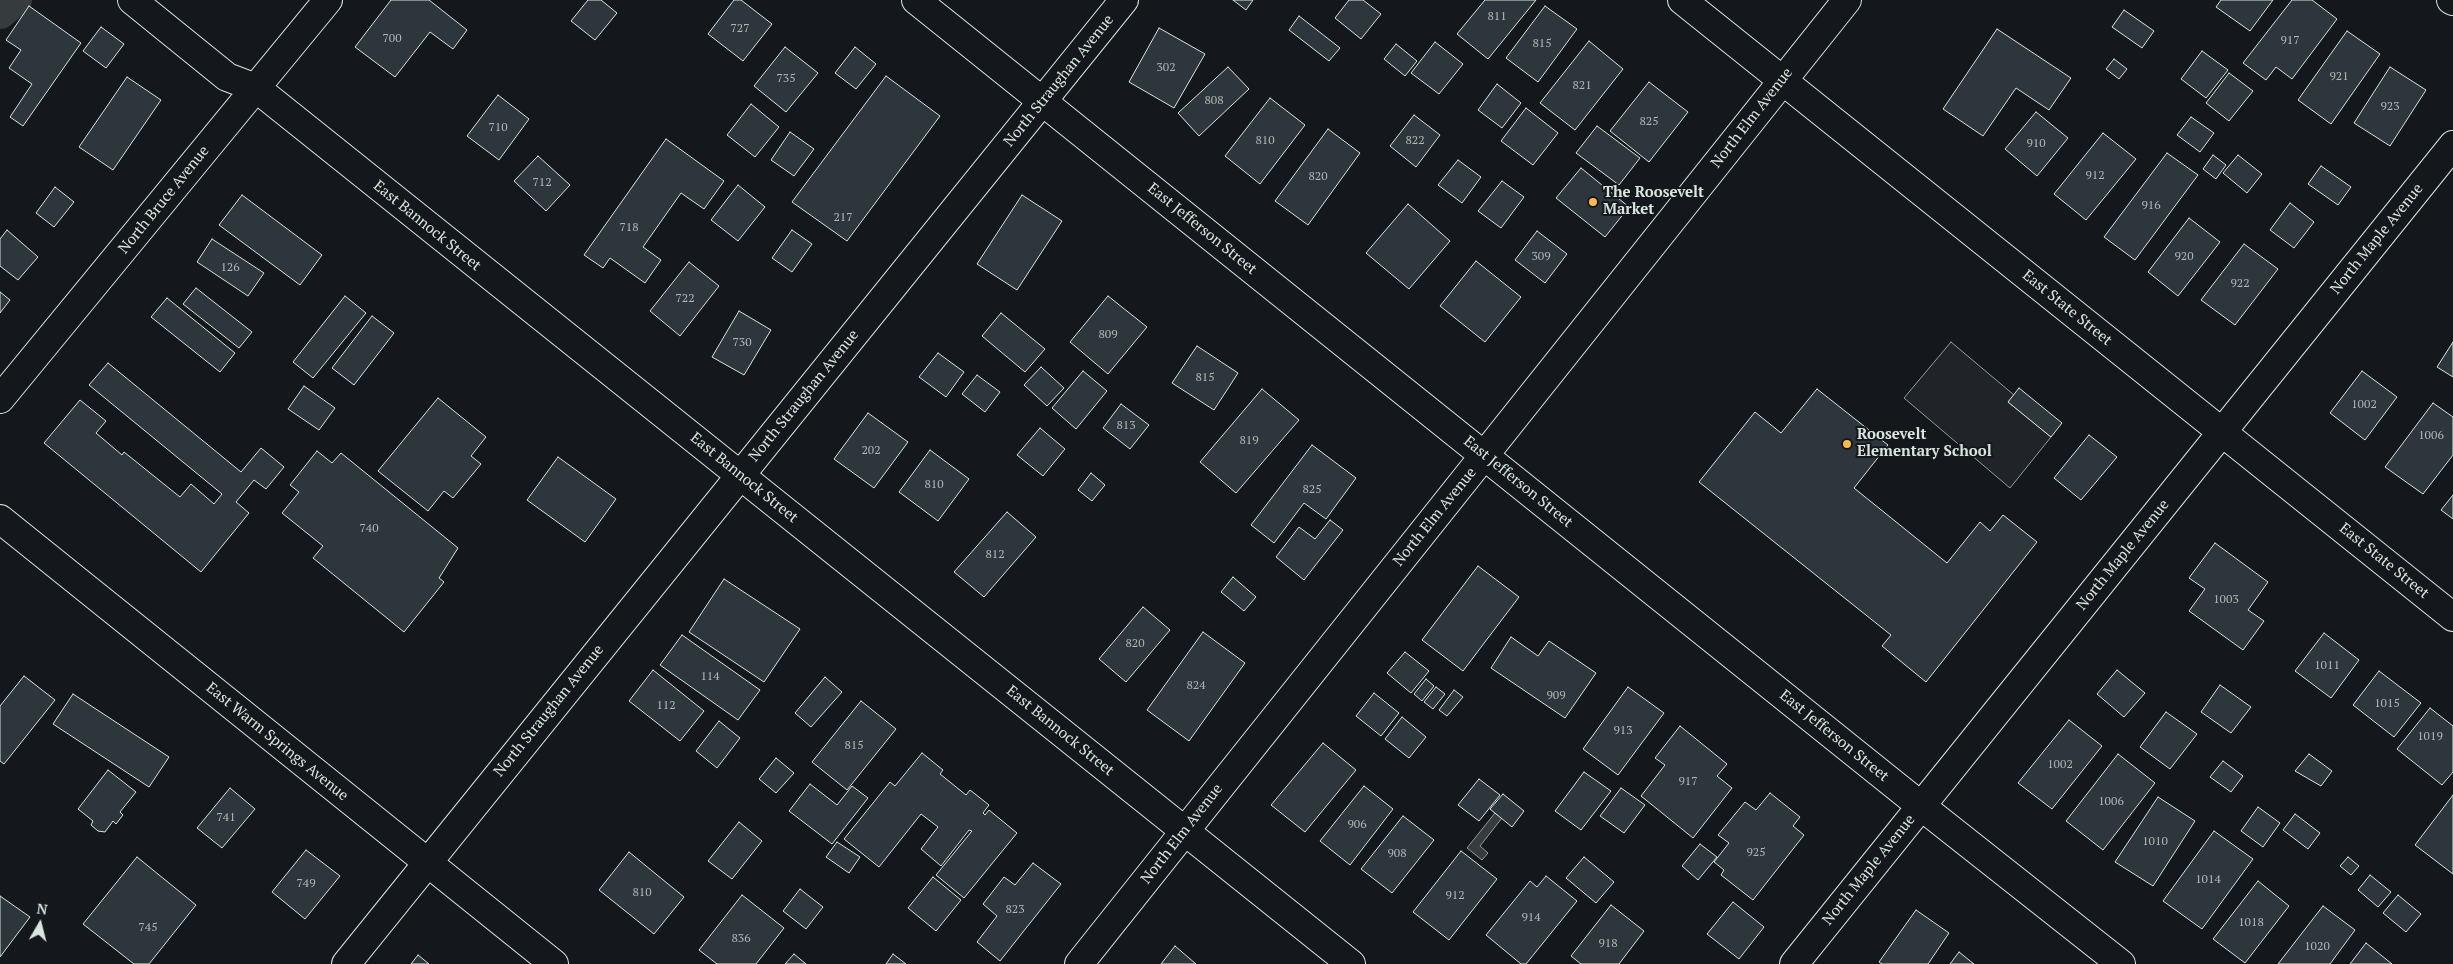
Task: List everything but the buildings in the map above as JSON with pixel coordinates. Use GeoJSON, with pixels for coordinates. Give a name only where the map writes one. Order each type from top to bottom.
{"type":"FeatureCollection","features":[{"type":"Feature","properties":{"kind":"street","name":"East Bannock Street"},"geometry":{"type":"LineString","coordinates":[[132,0],[227,77],[256,88],[1351,964]]}},
{"type":"Feature","properties":{"kind":"street","name":"North Bruce Avenue"},"geometry":{"type":"LineString","coordinates":[[0,399],[328,0]]}},
{"type":"Feature","properties":{"kind":"street","name":"East Jefferson Street"},"geometry":{"type":"LineString","coordinates":[[916,0],[1921,806],[2122,964]]}},
{"type":"Feature","properties":{"kind":"street","name":"North Straughan Avenue"},"geometry":{"type":"LineString","coordinates":[[346,964],[1124,0]]}},
{"type":"Feature","properties":{"kind":"street","name":"East State Street"},"geometry":{"type":"LineString","coordinates":[[1682,0],[2453,617]]}},
{"type":"Feature","properties":{"kind":"street","name":"North Elm Avenue"},"geometry":{"type":"LineString","coordinates":[[1078,964],[1847,0]]}},
{"type":"Feature","properties":{"kind":"street","name":"North Maple Avenue"},"geometry":{"type":"LineString","coordinates":[[1794,964],[2453,145]]}},
{"type":"Feature","properties":{"kind":"street","name":"East Warm Springs Avenue"},"geometry":{"type":"LineString","coordinates":[[0,519],[554,964]]}},
{"type":"Feature","properties":{"kind":"shaded area"},"geometry":{"type":"Polygon","coordinates":[[[1951,342],[2014,395],[2008,402],[2051,437],[2010,488],[1904,398],[1951,342]]]}},
{"type":"Feature","properties":{"kind":"shaded area"},"geometry":{"type":"Polygon","coordinates":[[[1495,813],[1502,818],[1480,846],[1488,853],[1482,860],[1467,848],[1495,813]]]}},
{"type":"Feature","properties":{"kind":"waterway"},"geometry":{"type":"LineString","coordinates":[[0,13],[16,0]]}},
{"type":"Feature","properties":{"kind":"place","name":"The Roosevelt Market"},"geometry":{"type":"Point","coordinates":[1593,202]}},
{"type":"Feature","properties":{"kind":"place","name":"Roosevelt Elementary School"},"geometry":{"type":"Point","coordinates":[1847,444]}}]}
